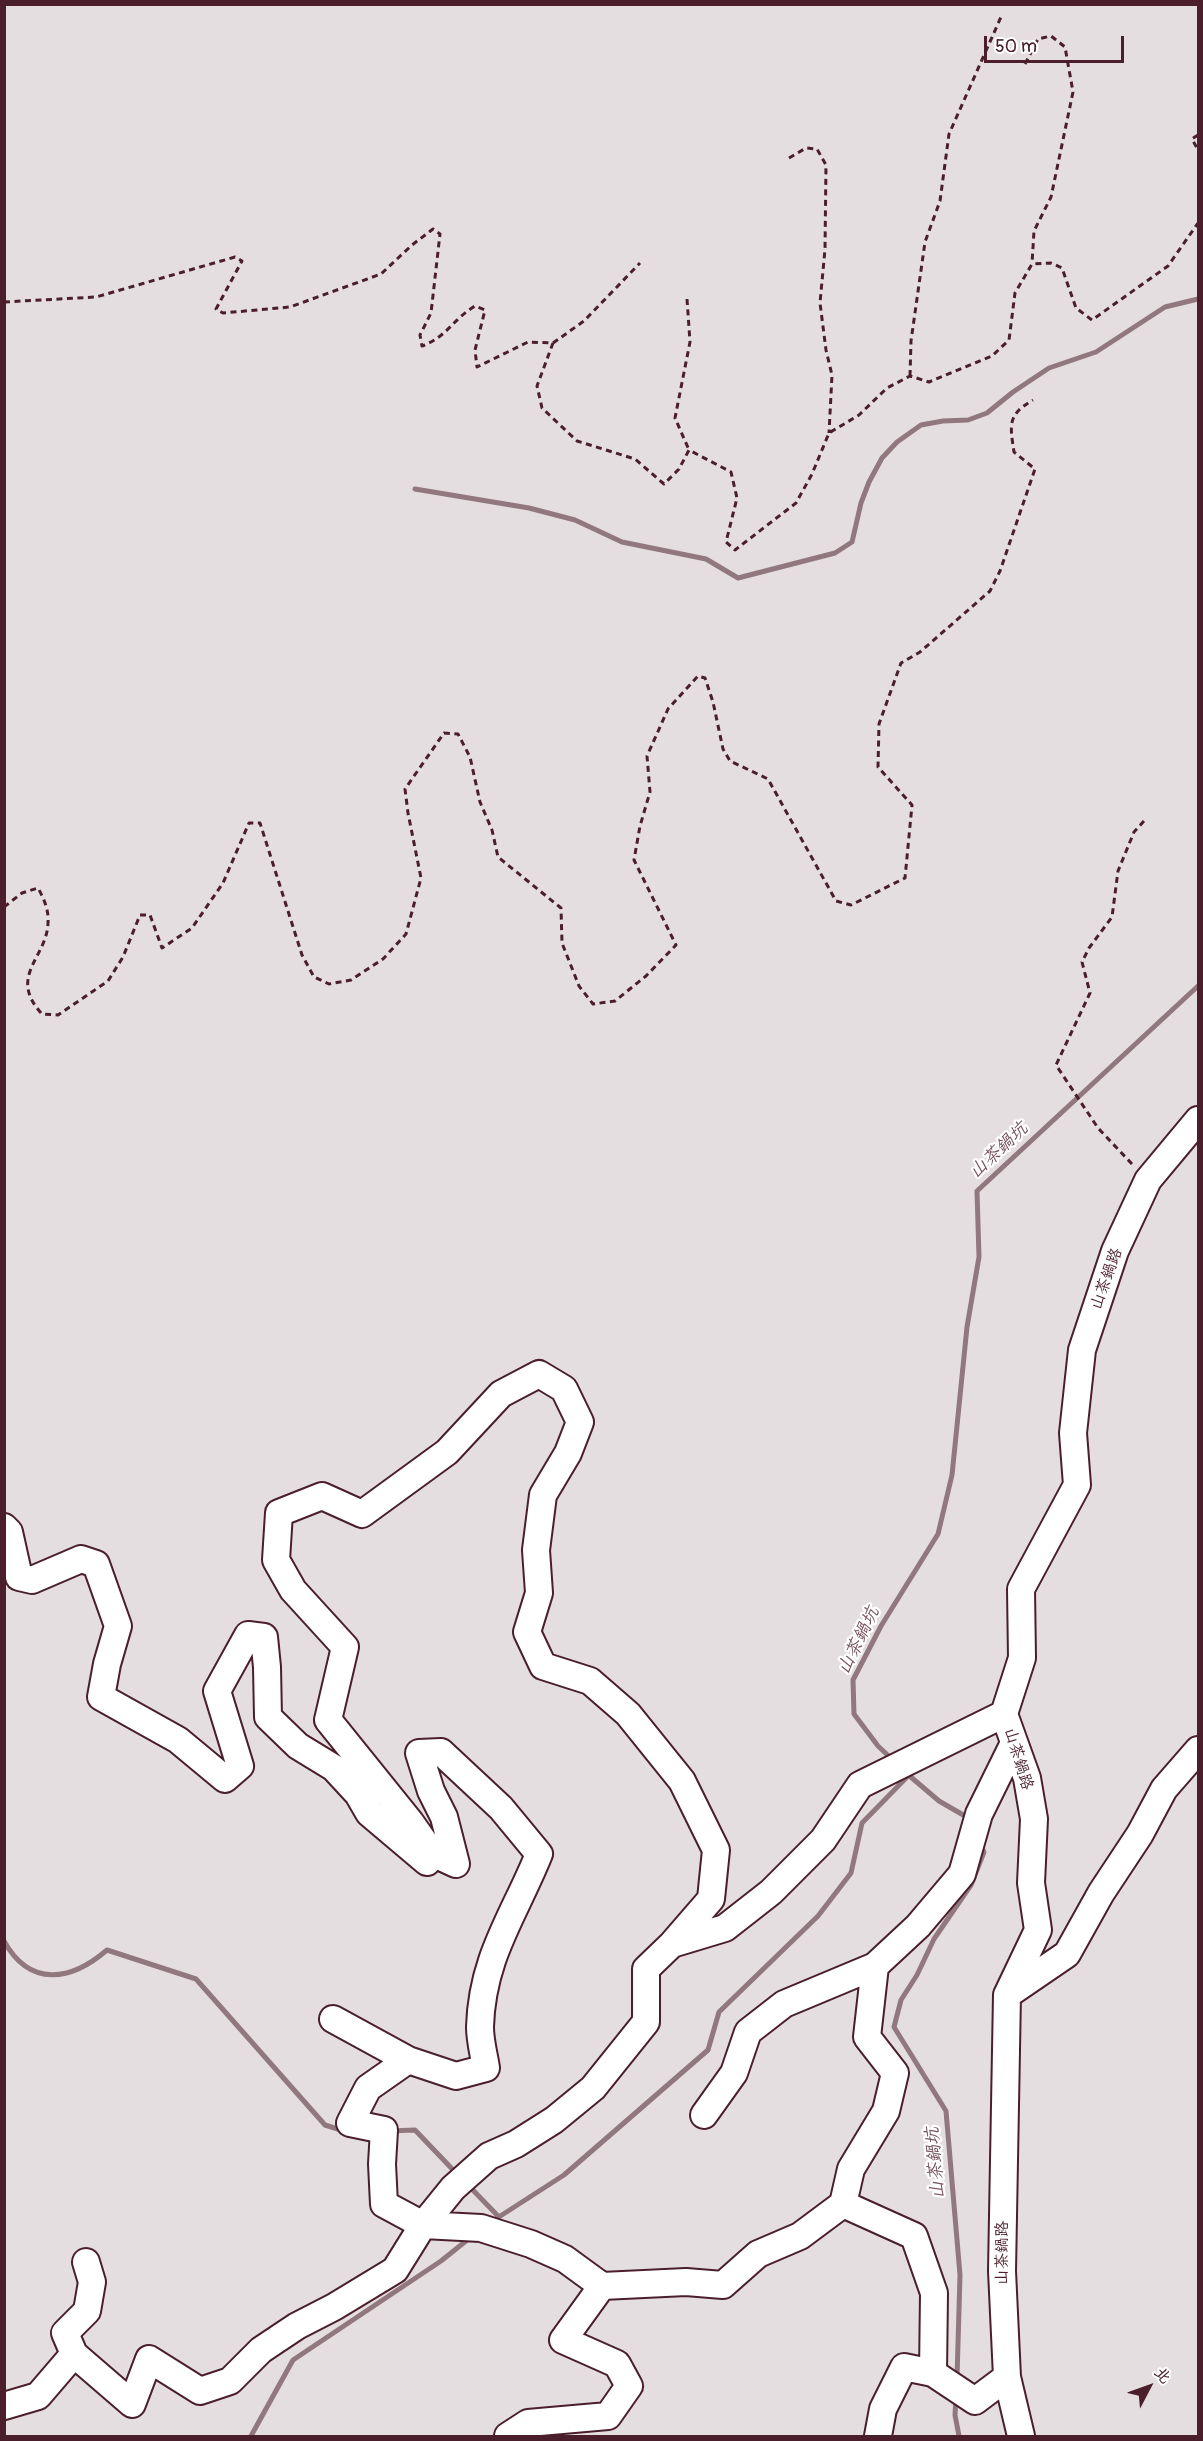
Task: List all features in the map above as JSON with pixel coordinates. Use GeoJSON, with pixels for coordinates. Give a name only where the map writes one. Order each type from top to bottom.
{"type":"FeatureCollection","features":[{"type":"Feature","properties":{"kind":"street","name":"山茶鍋路"},"geometry":{"type":"LineString","coordinates":[[1021,2436],[1007,2377],[1002,2271],[1007,1995],[1038,1930],[1030,1883],[1034,1819],[1027,1778],[1004,1714],[1022,1658],[1021,1589],[1077,1485],[1074,1433],[1082,1350],[1115,1251],[1148,1180],[1198,1120]]}},
{"type":"Feature","properties":{"kind":"street"},"geometry":{"type":"LineString","coordinates":[[86,2262],[92,2282],[87,2312],[65,2333],[74,2354],[132,2404],[149,2359],[200,2391],[231,2381],[261,2350],[395,2270],[423,2225],[453,2188],[489,2156],[516,2144],[554,2120],[593,2088],[646,2022],[646,1969],[672,1944],[711,1899],[716,1850],[682,1781],[628,1714],[590,1681],[543,1666],[527,1632],[539,1593],[536,1550],[543,1495],[568,1453],[580,1422],[564,1389],[539,1374],[501,1394],[447,1452],[362,1514],[322,1496],[279,1513],[276,1560],[293,1590],[345,1647],[328,1720],[411,1823],[432,1853],[456,1864]]}},
{"type":"Feature","properties":{"kind":"street"},"geometry":{"type":"LineString","coordinates":[[4,1527],[9,1532],[19,1577],[32,1580],[81,1558],[96,1564],[118,1626],[107,1664],[101,1697],[178,1740],[225,1779],[240,1766],[217,1691],[248,1635],[264,1637],[268,1717],[298,1746],[334,1768],[358,1794],[369,1813],[436,1870],[456,1864]]}},
{"type":"Feature","properties":{"kind":"street"},"geometry":{"type":"LineString","coordinates":[[672,1944],[725,1928],[771,1892],[823,1840],[860,1785],[1004,1714]]}},
{"type":"Feature","properties":{"kind":"street"},"geometry":{"type":"LineString","coordinates":[[704,2115],[734,2073],[748,2032],[784,2004],[875,1966],[918,1926],[962,1874],[978,1817],[1014,1743]]}},
{"type":"Feature","properties":{"kind":"street"},"geometry":{"type":"LineString","coordinates":[[1007,1995],[1067,1954],[1164,1790],[1198,1750]]}},
{"type":"Feature","properties":{"kind":"street"},"geometry":{"type":"LineString","coordinates":[[333,2019],[408,2060],[456,2076],[486,2068],[480,2030],[483,1988],[495,1948],[539,1854],[501,1809],[441,1752],[419,1753],[431,1791],[444,1817],[456,1864]]}},
{"type":"Feature","properties":{"kind":"street"},"geometry":{"type":"LineString","coordinates":[[408,2060],[368,2088],[350,2123],[384,2137],[382,2164],[384,2204],[423,2225],[488,2230],[531,2244],[565,2259],[602,2286],[686,2282],[723,2285],[758,2254],[800,2236],[843,2204],[851,2169],[886,2111],[895,2073],[867,2037],[875,1966]]}},
{"type":"Feature","properties":{"kind":"street"},"geometry":{"type":"LineString","coordinates":[[843,2204],[914,2236],[934,2293],[939,2377]]}},
{"type":"Feature","properties":{"kind":"street"},"geometry":{"type":"LineString","coordinates":[[507,2436],[528,2423],[608,2416],[629,2386],[617,2364],[563,2340],[602,2286]]}},
{"type":"Feature","properties":{"kind":"street"},"geometry":{"type":"LineString","coordinates":[[4,2406],[38,2396],[74,2354]]}},
{"type":"Feature","properties":{"kind":"street"},"geometry":{"type":"LineString","coordinates":[[879,2436],[884,2409],[904,2367],[939,2377],[975,2401],[1007,2377]]}},
{"type":"Feature","properties":{"kind":"path"},"geometry":{"type":"LineString","coordinates":[[910,376],[911,341],[925,242],[940,201],[949,134],[1001,17]]}},
{"type":"Feature","properties":{"kind":"path"},"geometry":{"type":"LineString","coordinates":[[829,433],[859,415],[887,388],[910,376],[929,382],[992,356],[1009,340],[1015,293],[1032,264],[1034,231],[1051,196],[1073,92],[1065,47],[1051,36],[1038,39],[1025,64]]}},
{"type":"Feature","properties":{"kind":"path"},"geometry":{"type":"LineString","coordinates":[[1198,135],[1192,139],[1198,150]]}},
{"type":"Feature","properties":{"kind":"path"},"geometry":{"type":"LineString","coordinates":[[687,299],[690,342],[675,418],[689,450],[731,472],[737,498],[726,542],[735,550],[796,503],[812,474],[829,433],[832,375],[826,350],[820,303],[825,249],[826,165],[817,149],[806,148],[789,158]]}},
{"type":"Feature","properties":{"kind":"path"},"geometry":{"type":"LineString","coordinates":[[1032,264],[1051,263],[1062,268],[1076,308],[1092,320],[1168,266],[1198,223]]}},
{"type":"Feature","properties":{"kind":"path"},"geometry":{"type":"LineString","coordinates":[[4,302],[96,297],[235,256],[242,261],[216,309],[223,313],[290,307],[381,274],[412,245],[433,230],[440,234],[431,313],[420,335],[422,346],[437,340],[465,312],[475,306],[485,310],[476,350],[477,367],[528,342],[553,343]]}},
{"type":"Feature","properties":{"kind":"path"},"geometry":{"type":"LineString","coordinates":[[640,263],[584,321],[553,343],[537,386],[542,408],[577,441],[635,459],[664,484],[679,469],[689,450]]}},
{"type":"Feature","properties":{"kind":"path"},"geometry":{"type":"LineString","coordinates":[[4,907],[22,893],[38,888],[45,901],[48,925],[29,971],[30,1001],[42,1014],[58,1015],[108,981],[123,957],[140,915],[150,915],[162,948],[192,928],[223,883],[249,823],[260,823],[302,955],[314,977],[329,984],[351,980],[383,959],[406,934],[421,878],[405,789],[444,733],[458,734],[470,757],[480,802],[492,830],[498,857],[561,908],[562,943],[579,987],[593,1004],[615,1001],[646,976],[676,945],[634,860],[640,826],[650,792],[647,756],[668,709],[698,676],[705,678],[713,702],[723,749],[730,761],[768,779],[836,901],[851,905],[904,878],[912,805],[878,767],[879,724],[901,663],[920,652],[990,591],[1000,571],[1035,469],[1014,452],[1010,425],[1018,409],[1033,400]]}},
{"type":"Feature","properties":{"kind":"path"},"geometry":{"type":"LineString","coordinates":[[1144,821],[1134,832],[1118,871],[1112,917],[1089,948],[1082,962],[1090,993],[1056,1065],[1098,1128],[1148,1180]]}},
{"type":"Feature","properties":{"kind":"shaded area"},"geometry":{"type":"Polygon","coordinates":[[[5,5],[1198,5],[1198,2436],[5,2436],[5,5]]]}},
{"type":"Feature","properties":{"kind":"waterway"},"geometry":{"type":"LineString","coordinates":[[415,489],[529,508],[575,520],[622,542],[706,559],[738,578],[835,553],[852,542],[861,503],[882,458],[897,442],[921,425],[968,420],[987,413],[1049,368],[1096,352],[1165,307],[1198,299]]}},
{"type":"Feature","properties":{"kind":"waterway","name":"山茶鍋坑"},"geometry":{"type":"LineString","coordinates":[[894,1761],[878,1746],[854,1714],[853,1680],[881,1626],[938,1534],[952,1475],[967,1327],[979,1257],[977,1191],[1198,986]]}},
{"type":"Feature","properties":{"kind":"waterway","name":"山茶鍋坑"},"geometry":{"type":"LineString","coordinates":[[905,1772],[939,1801],[965,1816],[968,1821]]}},
{"type":"Feature","properties":{"kind":"waterway"},"geometry":{"type":"LineString","coordinates":[[491,2222],[564,2175],[708,2050],[719,2012],[818,1916],[851,1873],[862,1823],[909,1775]]}},
{"type":"Feature","properties":{"kind":"waterway","name":"山茶鍋坑"},"geometry":{"type":"LineString","coordinates":[[957,2378],[960,2275],[946,2111],[894,2027],[901,2000],[917,1975],[934,1939],[971,1885],[984,1852],[979,1843]]}},
{"type":"Feature","properties":{"kind":"waterway"},"geometry":{"type":"LineString","coordinates":[[4,1941],[14,1956],[26,1967],[39,1973],[52,1975],[65,1973],[79,1968],[107,1950],[196,1979],[325,2125],[344,2131]]}},
{"type":"Feature","properties":{"kind":"waterway"},"geometry":{"type":"LineString","coordinates":[[389,2131],[415,2130],[457,2174]]}},
{"type":"Feature","properties":{"kind":"waterway"},"geometry":{"type":"LineString","coordinates":[[468,2185],[498,2216]]}},
{"type":"Feature","properties":{"kind":"waterway"},"geometry":{"type":"LineString","coordinates":[[251,2436],[293,2360],[441,2261],[471,2237]]}},
{"type":"Feature","properties":{"kind":"waterway","name":"山茶鍋坑"},"geometry":{"type":"LineString","coordinates":[[956,2397],[955,2415],[959,2436]]}}]}
